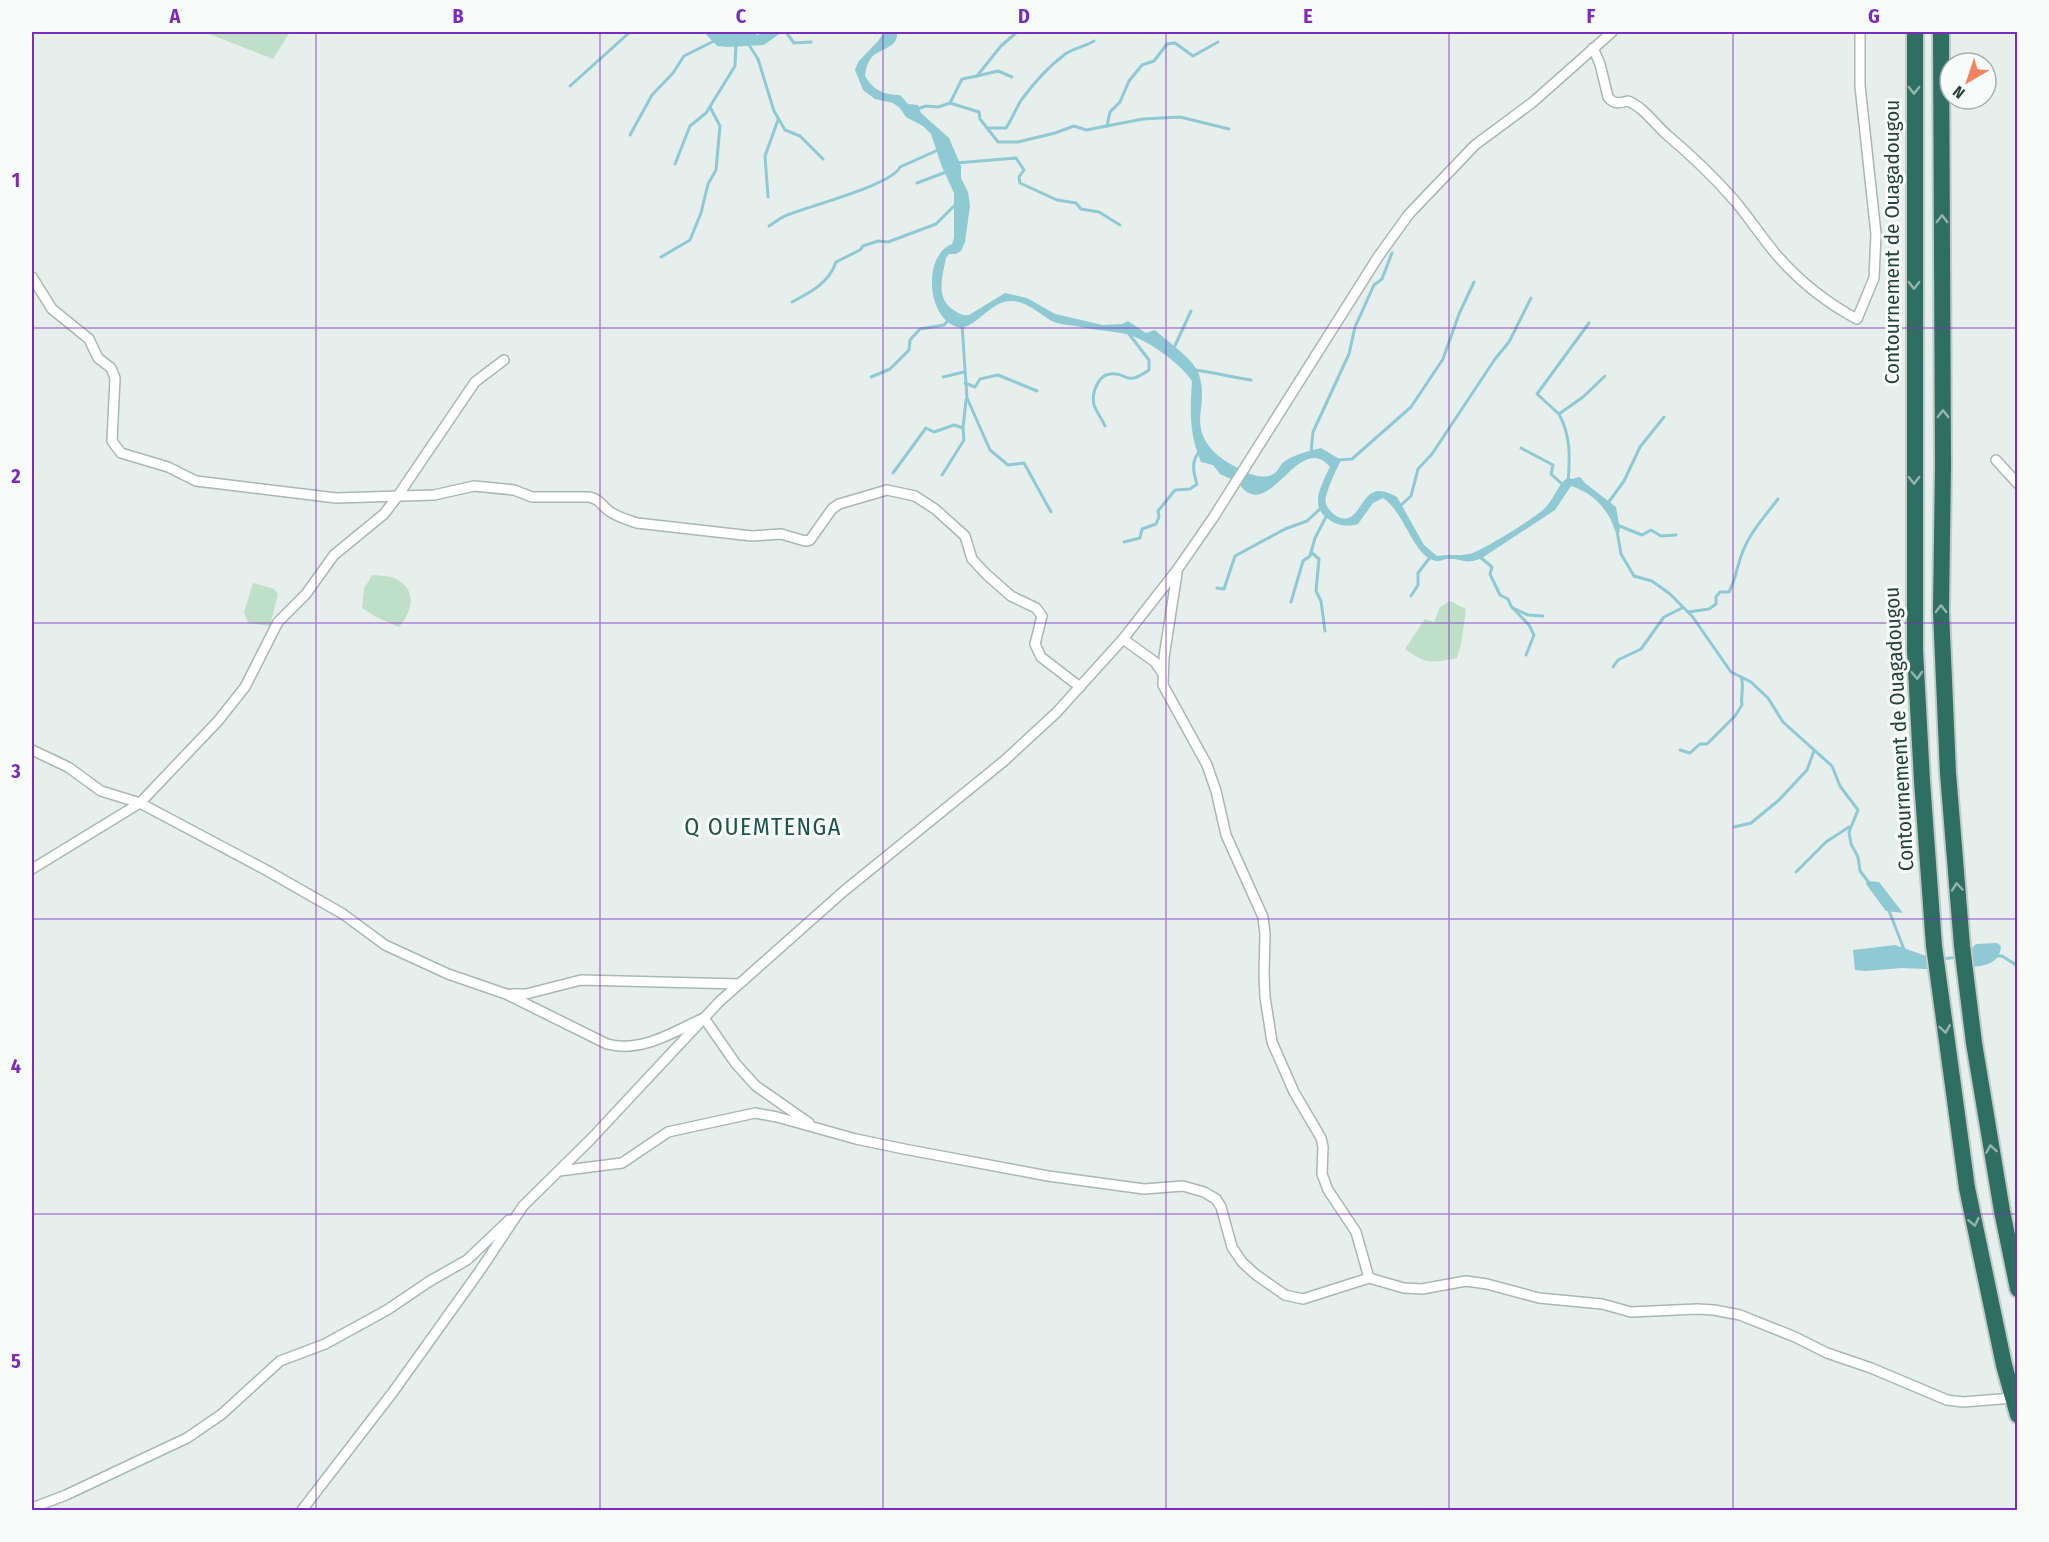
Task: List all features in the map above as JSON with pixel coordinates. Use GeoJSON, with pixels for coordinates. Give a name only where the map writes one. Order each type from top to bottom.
{"type":"FeatureCollection","features":[{"type":"Feature","properties":{"kind":"highway","name":"Contournement de Ouagadougou"},"geometry":{"type":"LineString","coordinates":[[1915,32],[1916,650],[1922,781],[1934,946],[1967,1188],[2018,1415]]}},
{"type":"Feature","properties":{"kind":"highway"},"geometry":{"type":"LineString","coordinates":[[1941,32],[1943,465],[1941,611],[1948,773],[1962,945],[1974,1043],[2001,1212],[2018,1289]]}},
{"type":"Feature","properties":{"kind":"street"},"geometry":{"type":"LineString","coordinates":[[32,1508],[66,1495],[187,1438],[222,1414],[280,1361],[325,1344],[387,1310],[430,1281],[467,1260],[559,1171],[738,984],[844,891],[1004,761],[1080,687],[1123,639],[1177,570],[1378,257],[1409,214],[1475,145],[1533,102],[1612,32]]}},
{"type":"Feature","properties":{"kind":"street"},"geometry":{"type":"LineString","coordinates":[[1593,48],[1611,102],[1618,104],[1628,101],[1636,104],[1650,120],[1694,158],[1735,201],[1776,255],[1795,274],[1830,302],[1857,319],[1874,278],[1876,234],[1860,86],[1860,32]]}},
{"type":"Feature","properties":{"kind":"street"},"geometry":{"type":"LineString","coordinates":[[32,277],[52,309],[89,339],[98,358],[111,368],[114,378],[111,441],[121,453],[168,466],[196,481],[336,498],[434,495],[474,486],[514,490],[532,497],[589,497],[598,498],[608,511],[637,523],[752,536],[781,534],[805,541],[810,540],[832,509],[839,504],[887,490],[915,496],[935,509],[965,536],[972,559],[986,574],[1011,596],[1036,608],[1042,616],[1035,644],[1041,657],[1080,687]]}},
{"type":"Feature","properties":{"kind":"street"},"geometry":{"type":"LineString","coordinates":[[32,869],[140,803],[218,721],[245,687],[278,622],[306,594],[334,555],[384,514],[476,382],[504,360]]}},
{"type":"Feature","properties":{"kind":"street"},"geometry":{"type":"LineString","coordinates":[[1996,460],[2018,484]]}},
{"type":"Feature","properties":{"kind":"street"},"geometry":{"type":"LineString","coordinates":[[1177,570],[1163,684],[1207,765],[1216,791],[1226,835],[1263,917],[1265,997],[1272,1042],[1294,1092],[1321,1138],[1322,1174],[1328,1190],[1356,1232],[1369,1278]]}},
{"type":"Feature","properties":{"kind":"street"},"geometry":{"type":"LineString","coordinates":[[1123,639],[1155,662],[1163,674]]}},
{"type":"Feature","properties":{"kind":"street"},"geometry":{"type":"LineString","coordinates":[[32,750],[68,767],[101,790],[140,803],[343,914],[385,945],[448,974],[506,994],[607,1044],[618,1047],[644,1045],[704,1018]]}},
{"type":"Feature","properties":{"kind":"street"},"geometry":{"type":"LineString","coordinates":[[506,994],[526,994],[581,980],[738,984]]}},
{"type":"Feature","properties":{"kind":"street"},"geometry":{"type":"LineString","coordinates":[[704,1018],[736,1064],[756,1086],[815,1127]]}},
{"type":"Feature","properties":{"kind":"street"},"geometry":{"type":"LineString","coordinates":[[559,1171],[622,1163],[668,1132],[754,1113],[904,1149],[1048,1176],[1144,1189],[1183,1186],[1204,1192],[1216,1199],[1221,1207],[1232,1247],[1242,1262],[1255,1274],[1285,1294],[1303,1299],[1369,1278],[1404,1288],[1422,1289],[1466,1281],[1487,1284],[1529,1296],[1602,1305],[1631,1312],[1697,1309],[1740,1315],[1795,1337],[1827,1353],[1871,1368],[1947,1400],[1964,1402],[2013,1398]]}},
{"type":"Feature","properties":{"kind":"street"},"geometry":{"type":"LineString","coordinates":[[302,1510],[393,1392],[523,1206]]}},
{"type":"Feature","properties":{"kind":"green space"},"geometry":{"type":"Polygon","coordinates":[[[209,32],[290,32],[273,59],[209,34],[209,32]]]}},
{"type":"Feature","properties":{"kind":"green space"},"geometry":{"type":"Polygon","coordinates":[[[372,575],[393,578],[408,589],[410,608],[399,627],[362,608],[364,589],[372,575]]]}},
{"type":"Feature","properties":{"kind":"green space"},"geometry":{"type":"Polygon","coordinates":[[[253,583],[274,589],[278,594],[270,626],[248,623],[244,612],[253,583]]]}},
{"type":"Feature","properties":{"kind":"green space"},"geometry":{"type":"Polygon","coordinates":[[[1450,601],[1466,609],[1457,658],[1430,661],[1419,658],[1405,649],[1425,619],[1434,622],[1440,607],[1450,601]]]}},
{"type":"Feature","properties":{"kind":"water"},"geometry":{"type":"Polygon","coordinates":[[[704,32],[753,32],[757,35],[782,32],[764,45],[728,47],[717,46],[704,32]]]}},
{"type":"Feature","properties":{"kind":"water"},"geometry":{"type":"Polygon","coordinates":[[[884,32],[897,32],[897,37],[892,45],[872,57],[865,76],[879,91],[900,95],[908,104],[918,105],[921,113],[949,138],[961,166],[961,178],[968,192],[970,206],[965,242],[961,251],[949,254],[946,258],[943,273],[942,294],[949,306],[960,314],[969,315],[1005,293],[1027,298],[1055,314],[1103,325],[1122,324],[1128,321],[1146,333],[1155,330],[1185,355],[1198,372],[1202,391],[1200,419],[1203,436],[1217,455],[1238,468],[1231,479],[1220,474],[1213,465],[1201,462],[1191,422],[1192,381],[1180,367],[1153,346],[1126,334],[1057,323],[1018,302],[998,304],[968,326],[962,327],[957,327],[947,321],[939,311],[932,286],[933,272],[936,260],[943,250],[952,244],[954,238],[954,193],[931,134],[923,126],[906,117],[893,103],[875,99],[863,90],[855,70],[858,62],[884,32]]]}},
{"type":"Feature","properties":{"kind":"water"},"geometry":{"type":"Polygon","coordinates":[[[1321,448],[1341,460],[1326,500],[1332,513],[1341,518],[1348,518],[1374,492],[1389,493],[1397,497],[1424,545],[1437,556],[1469,554],[1508,534],[1545,508],[1567,478],[1580,477],[1616,507],[1620,530],[1618,535],[1610,518],[1594,498],[1571,486],[1555,510],[1482,558],[1468,561],[1448,559],[1436,561],[1428,558],[1421,551],[1397,513],[1383,498],[1373,503],[1358,524],[1342,525],[1327,518],[1322,513],[1318,501],[1321,487],[1330,467],[1320,459],[1310,458],[1300,463],[1271,489],[1261,494],[1249,493],[1237,482],[1245,472],[1269,476],[1288,459],[1321,448]]]}},
{"type":"Feature","properties":{"kind":"water"},"geometry":{"type":"Polygon","coordinates":[[[1867,881],[1879,882],[1903,913],[1886,911],[1866,884],[1867,881]]]}},
{"type":"Feature","properties":{"kind":"water"},"geometry":{"type":"Polygon","coordinates":[[[1997,943],[2001,946],[1995,960],[1982,966],[1971,967],[1970,950],[1976,944],[1997,943]]]}},
{"type":"Feature","properties":{"kind":"water"},"geometry":{"type":"Polygon","coordinates":[[[1895,945],[1926,956],[1927,969],[1855,970],[1853,950],[1895,945]]]}},
{"type":"Feature","properties":{"kind":"waterway"},"geometry":{"type":"LineString","coordinates":[[570,86],[630,32]]}},
{"type":"Feature","properties":{"kind":"waterway"},"geometry":{"type":"LineString","coordinates":[[786,32],[794,43],[811,42]]}},
{"type":"Feature","properties":{"kind":"waterway"},"geometry":{"type":"LineString","coordinates":[[950,103],[962,79],[977,76],[1001,46],[1017,32]]}},
{"type":"Feature","properties":{"kind":"waterway"},"geometry":{"type":"LineString","coordinates":[[630,135],[652,95],[673,73],[684,56],[714,41]]}},
{"type":"Feature","properties":{"kind":"waterway"},"geometry":{"type":"LineString","coordinates":[[987,128],[1006,128],[1022,99],[1047,70],[1067,53],[1094,41]]}},
{"type":"Feature","properties":{"kind":"waterway"},"geometry":{"type":"LineString","coordinates":[[747,42],[758,59],[774,111],[785,130],[800,136],[823,159]]}},
{"type":"Feature","properties":{"kind":"waterway"},"geometry":{"type":"LineString","coordinates":[[1107,126],[1110,112],[1120,102],[1129,81],[1142,65],[1154,61],[1167,44],[1175,43],[1193,56],[1218,42]]}},
{"type":"Feature","properties":{"kind":"waterway"},"geometry":{"type":"LineString","coordinates":[[675,164],[690,126],[706,113],[735,66],[736,44]]}},
{"type":"Feature","properties":{"kind":"waterway"},"geometry":{"type":"LineString","coordinates":[[977,76],[998,71],[1012,77]]}},
{"type":"Feature","properties":{"kind":"waterway"},"geometry":{"type":"LineString","coordinates":[[917,109],[950,103],[979,112],[980,119],[998,142],[1018,142],[1074,126],[1086,130],[1143,119],[1180,117],[1229,129]]}},
{"type":"Feature","properties":{"kind":"waterway"},"geometry":{"type":"LineString","coordinates":[[661,257],[690,240],[701,213],[708,184],[716,170],[720,126],[710,107]]}},
{"type":"Feature","properties":{"kind":"waterway"},"geometry":{"type":"LineString","coordinates":[[768,197],[765,156],[778,120]]}},
{"type":"Feature","properties":{"kind":"waterway"},"geometry":{"type":"LineString","coordinates":[[769,226],[787,215],[883,181],[900,167],[938,150]]}},
{"type":"Feature","properties":{"kind":"waterway"},"geometry":{"type":"LineString","coordinates":[[956,163],[1016,158],[1024,170],[1019,177],[1020,183],[1057,200],[1076,203],[1081,209],[1099,212],[1120,225]]}},
{"type":"Feature","properties":{"kind":"waterway"},"geometry":{"type":"LineString","coordinates":[[917,183],[946,172]]}},
{"type":"Feature","properties":{"kind":"waterway"},"geometry":{"type":"LineString","coordinates":[[792,302],[824,281],[836,262],[860,250],[863,246],[878,241],[888,242],[936,224],[956,204]]}},
{"type":"Feature","properties":{"kind":"waterway"},"geometry":{"type":"LineString","coordinates":[[1311,452],[1313,432],[1349,354],[1355,327],[1374,285],[1382,279],[1392,253]]}},
{"type":"Feature","properties":{"kind":"waterway"},"geometry":{"type":"LineString","coordinates":[[1339,460],[1352,459],[1411,407],[1443,359],[1459,314],[1474,282]]}},
{"type":"Feature","properties":{"kind":"waterway"},"geometry":{"type":"LineString","coordinates":[[1399,507],[1411,496],[1418,469],[1432,454],[1495,359],[1509,342],[1531,298]]}},
{"type":"Feature","properties":{"kind":"waterway"},"geometry":{"type":"LineString","coordinates":[[1173,350],[1191,311]]}},
{"type":"Feature","properties":{"kind":"waterway"},"geometry":{"type":"LineString","coordinates":[[871,377],[890,369],[909,350],[910,340],[920,329],[944,325],[950,318]]}},
{"type":"Feature","properties":{"kind":"waterway"},"geometry":{"type":"LineString","coordinates":[[1559,414],[1537,394],[1589,323]]}},
{"type":"Feature","properties":{"kind":"waterway"},"geometry":{"type":"LineString","coordinates":[[962,325],[967,398],[990,450],[1008,465],[1024,463],[1051,512]]}},
{"type":"Feature","properties":{"kind":"waterway"},"geometry":{"type":"LineString","coordinates":[[1105,426],[1093,401],[1099,381],[1110,374],[1134,378],[1149,370],[1149,360],[1129,334]]}},
{"type":"Feature","properties":{"kind":"waterway"},"geometry":{"type":"LineString","coordinates":[[1194,370],[1251,380]]}},
{"type":"Feature","properties":{"kind":"waterway"},"geometry":{"type":"LineString","coordinates":[[943,377],[964,372]]}},
{"type":"Feature","properties":{"kind":"waterway"},"geometry":{"type":"LineString","coordinates":[[965,383],[975,387],[980,379],[998,375],[1037,391]]}},
{"type":"Feature","properties":{"kind":"waterway"},"geometry":{"type":"LineString","coordinates":[[1568,483],[1568,439],[1559,414],[1583,397],[1605,376]]}},
{"type":"Feature","properties":{"kind":"waterway"},"geometry":{"type":"LineString","coordinates":[[893,473],[926,428],[934,432],[954,425],[963,428],[966,400]]}},
{"type":"Feature","properties":{"kind":"waterway"},"geometry":{"type":"LineString","coordinates":[[1608,503],[1624,481],[1640,447],[1664,417]]}},
{"type":"Feature","properties":{"kind":"waterway"},"geometry":{"type":"LineString","coordinates":[[942,475],[964,440],[963,428]]}},
{"type":"Feature","properties":{"kind":"waterway"},"geometry":{"type":"LineString","coordinates":[[1521,448],[1553,465],[1551,474],[1563,485]]}},
{"type":"Feature","properties":{"kind":"waterway"},"geometry":{"type":"LineString","coordinates":[[1124,542],[1140,538],[1142,529],[1156,524],[1159,517],[1158,511],[1175,490],[1190,489],[1197,484],[1194,466],[1195,458],[1200,451]]}},
{"type":"Feature","properties":{"kind":"waterway"},"geometry":{"type":"LineString","coordinates":[[1688,612],[1709,609],[1716,604],[1716,597],[1720,592],[1729,592],[1746,544],[1778,499]]}},
{"type":"Feature","properties":{"kind":"waterway"},"geometry":{"type":"LineString","coordinates":[[1217,588],[1224,589],[1235,556],[1285,529],[1307,521],[1321,508]]}},
{"type":"Feature","properties":{"kind":"waterway"},"geometry":{"type":"LineString","coordinates":[[1291,602],[1303,561],[1310,556],[1315,538],[1327,515]]}},
{"type":"Feature","properties":{"kind":"waterway"},"geometry":{"type":"LineString","coordinates":[[1617,525],[1642,535],[1651,530],[1661,536],[1676,535]]}},
{"type":"Feature","properties":{"kind":"waterway"},"geometry":{"type":"LineString","coordinates":[[1617,531],[1621,554],[1634,576],[1652,581],[1670,594],[1692,616],[1731,672],[1751,682],[1768,698],[1783,722],[1832,766],[1840,786],[1858,810],[1849,832],[1851,844],[1858,857],[1860,871],[1870,884]]}},
{"type":"Feature","properties":{"kind":"waterway"},"geometry":{"type":"LineString","coordinates":[[1312,553],[1319,559],[1316,591],[1321,601],[1325,631]]}},
{"type":"Feature","properties":{"kind":"waterway"},"geometry":{"type":"LineString","coordinates":[[1411,596],[1418,585],[1418,573],[1431,556]]}},
{"type":"Feature","properties":{"kind":"waterway"},"geometry":{"type":"LineString","coordinates":[[1480,557],[1492,567],[1490,574],[1500,595],[1508,599],[1511,606],[1529,625],[1534,635],[1526,655]]}},
{"type":"Feature","properties":{"kind":"waterway"},"geometry":{"type":"LineString","coordinates":[[1513,608],[1528,615],[1543,616]]}},
{"type":"Feature","properties":{"kind":"waterway"},"geometry":{"type":"LineString","coordinates":[[1613,667],[1618,660],[1641,649],[1664,617],[1682,608]]}},
{"type":"Feature","properties":{"kind":"waterway"},"geometry":{"type":"LineString","coordinates":[[1680,750],[1690,753],[1700,744],[1707,744],[1735,716],[1742,705],[1741,677]]}},
{"type":"Feature","properties":{"kind":"waterway"},"geometry":{"type":"LineString","coordinates":[[1734,827],[1751,823],[1779,800],[1807,770],[1814,751]]}},
{"type":"Feature","properties":{"kind":"waterway"},"geometry":{"type":"LineString","coordinates":[[1796,872],[1826,842],[1849,827]]}},
{"type":"Feature","properties":{"kind":"waterway"},"geometry":{"type":"LineString","coordinates":[[1888,908],[1905,952]]}},
{"type":"Feature","properties":{"kind":"waterway"},"geometry":{"type":"LineString","coordinates":[[1995,956],[2002,956],[2018,966]]}},
{"type":"Feature","properties":{"kind":"waterway"},"geometry":{"type":"LineString","coordinates":[[1941,959],[1959,957]]}},
{"type":"Feature","properties":{"kind":"district","name":"Q OUEMTENGA"},"geometry":{"type":"Point","coordinates":[763,827]}}]}
